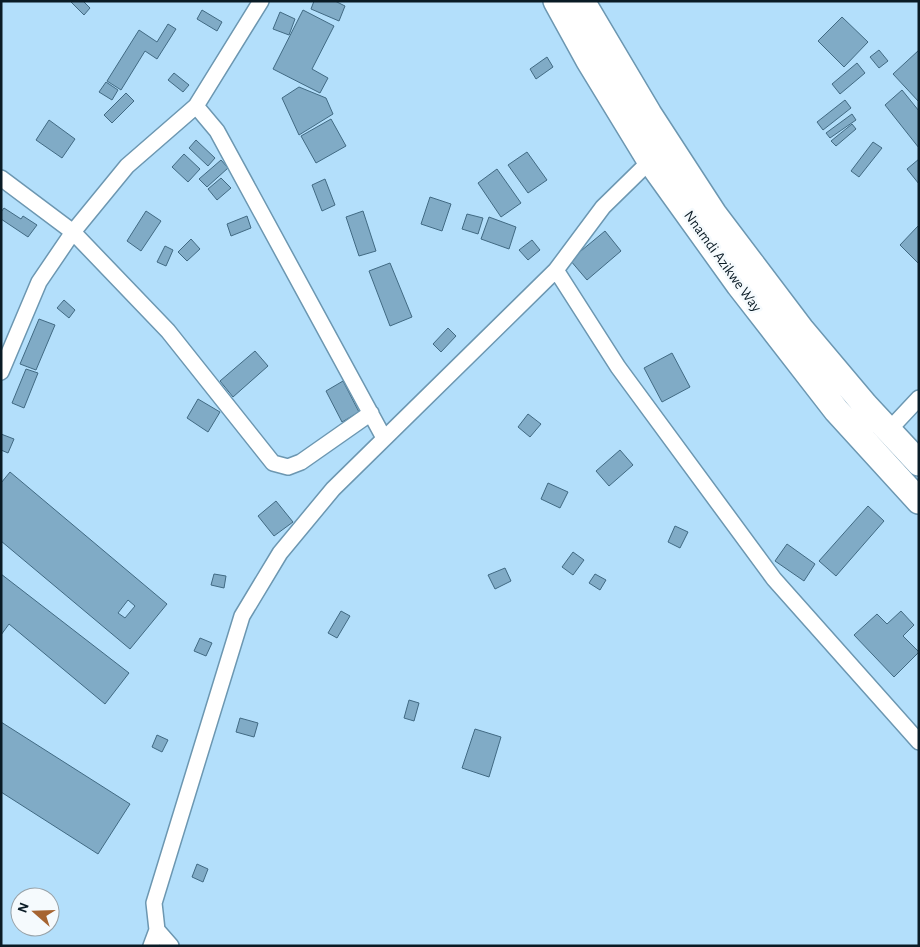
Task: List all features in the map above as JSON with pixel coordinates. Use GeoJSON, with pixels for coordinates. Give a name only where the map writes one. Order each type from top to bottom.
{"type":"FeatureCollection","features":[{"type":"Feature","properties":{"kind":"highway","name":"Nnamdi Azikwe Way"},"geometry":{"type":"LineString","coordinates":[[556,1],[589,61],[650,161],[739,285],[865,405],[919,462]]}},
{"type":"Feature","properties":{"kind":"highway","name":"Nnamdi Azikwe Way"},"geometry":{"type":"LineString","coordinates":[[582,1],[649,114],[792,336],[836,410],[919,501]]}},
{"type":"Feature","properties":{"kind":"street"},"geometry":{"type":"LineString","coordinates":[[1,372],[39,282],[73,232],[127,166],[196,106],[261,1]]}},
{"type":"Feature","properties":{"kind":"street"},"geometry":{"type":"LineString","coordinates":[[196,106],[217,131],[384,438]]}},
{"type":"Feature","properties":{"kind":"street"},"geometry":{"type":"LineString","coordinates":[[151,946],[157,930],[154,902],[242,616],[280,553],[333,489],[556,270],[603,207],[650,161]]}},
{"type":"Feature","properties":{"kind":"street"},"geometry":{"type":"LineString","coordinates":[[1,178],[73,232],[168,331],[274,463],[288,467],[301,462],[371,413]]}},
{"type":"Feature","properties":{"kind":"street"},"geometry":{"type":"LineString","coordinates":[[556,270],[618,367],[774,579],[919,742]]}},
{"type":"Feature","properties":{"kind":"street"},"geometry":{"type":"LineString","coordinates":[[889,430],[919,398]]}},
{"type":"Feature","properties":{"kind":"street"},"geometry":{"type":"LineString","coordinates":[[157,930],[171,946]]}},
{"type":"Feature","properties":{"kind":"building"},"geometry":{"type":"Polygon","coordinates":[[[70,1],[83,1],[90,8],[84,15],[70,1]]]}},
{"type":"Feature","properties":{"kind":"building"},"geometry":{"type":"Polygon","coordinates":[[[314,1],[335,1],[345,6],[339,21],[311,9],[314,1]]]}},
{"type":"Feature","properties":{"kind":"building"},"geometry":{"type":"Polygon","coordinates":[[[202,10],[222,22],[217,31],[197,19],[202,10]]]}},
{"type":"Feature","properties":{"kind":"building"},"geometry":{"type":"Polygon","coordinates":[[[303,10],[334,26],[312,69],[328,78],[320,93],[273,69],[303,10]]]}},
{"type":"Feature","properties":{"kind":"building"},"geometry":{"type":"Polygon","coordinates":[[[280,12],[295,19],[289,35],[273,29],[280,12]]]}},
{"type":"Feature","properties":{"kind":"building"},"geometry":{"type":"Polygon","coordinates":[[[842,17],[868,42],[844,67],[818,41],[842,17]]]}},
{"type":"Feature","properties":{"kind":"building"},"geometry":{"type":"Polygon","coordinates":[[[168,24],[176,29],[157,59],[145,51],[121,90],[107,81],[139,30],[157,42],[168,24]]]}},
{"type":"Feature","properties":{"kind":"building"},"geometry":{"type":"Polygon","coordinates":[[[879,50],[888,61],[879,68],[870,57],[879,50]]]}},
{"type":"Feature","properties":{"kind":"building"},"geometry":{"type":"Polygon","coordinates":[[[919,50],[919,102],[893,74],[919,50]]]}},
{"type":"Feature","properties":{"kind":"building"},"geometry":{"type":"Polygon","coordinates":[[[547,57],[553,67],[536,79],[530,69],[547,57]]]}},
{"type":"Feature","properties":{"kind":"building"},"geometry":{"type":"Polygon","coordinates":[[[857,63],[865,73],[840,94],[832,84],[857,63]]]}},
{"type":"Feature","properties":{"kind":"building"},"geometry":{"type":"Polygon","coordinates":[[[174,73],[189,85],[183,92],[168,80],[174,73]]]}},
{"type":"Feature","properties":{"kind":"building"},"geometry":{"type":"Polygon","coordinates":[[[106,82],[118,90],[112,100],[99,92],[106,82]]]}},
{"type":"Feature","properties":{"kind":"building"},"geometry":{"type":"Polygon","coordinates":[[[299,87],[326,98],[333,114],[299,135],[282,98],[299,87]]]}},
{"type":"Feature","properties":{"kind":"building"},"geometry":{"type":"Polygon","coordinates":[[[902,90],[919,111],[919,148],[885,105],[902,90]]]}},
{"type":"Feature","properties":{"kind":"building"},"geometry":{"type":"Polygon","coordinates":[[[126,93],[134,101],[112,123],[104,115],[126,93]]]}},
{"type":"Feature","properties":{"kind":"building"},"geometry":{"type":"Polygon","coordinates":[[[845,100],[851,108],[823,130],[817,122],[845,100]]]}},
{"type":"Feature","properties":{"kind":"building"},"geometry":{"type":"Polygon","coordinates":[[[852,114],[856,120],[830,138],[826,133],[852,114]]]}},
{"type":"Feature","properties":{"kind":"building"},"geometry":{"type":"Polygon","coordinates":[[[331,119],[346,146],[316,163],[301,136],[331,119]]]}},
{"type":"Feature","properties":{"kind":"building"},"geometry":{"type":"Polygon","coordinates":[[[49,120],[75,139],[62,158],[36,140],[49,120]]]}},
{"type":"Feature","properties":{"kind":"building"},"geometry":{"type":"Polygon","coordinates":[[[852,124],[856,129],[836,146],[831,141],[852,124]]]}},
{"type":"Feature","properties":{"kind":"building"},"geometry":{"type":"Polygon","coordinates":[[[196,140],[215,158],[208,166],[189,148],[196,140]]]}},
{"type":"Feature","properties":{"kind":"building"},"geometry":{"type":"Polygon","coordinates":[[[873,142],[882,148],[859,177],[851,171],[873,142]]]}},
{"type":"Feature","properties":{"kind":"building"},"geometry":{"type":"Polygon","coordinates":[[[527,152],[547,180],[528,193],[508,165],[527,152]]]}},
{"type":"Feature","properties":{"kind":"building"},"geometry":{"type":"Polygon","coordinates":[[[184,154],[200,169],[188,182],[172,167],[184,154]]]}},
{"type":"Feature","properties":{"kind":"building"},"geometry":{"type":"Polygon","coordinates":[[[919,159],[919,184],[907,169],[919,159]]]}},
{"type":"Feature","properties":{"kind":"building"},"geometry":{"type":"Polygon","coordinates":[[[221,160],[228,168],[207,187],[199,179],[221,160]]]}},
{"type":"Feature","properties":{"kind":"building"},"geometry":{"type":"Polygon","coordinates":[[[497,169],[521,203],[501,217],[478,183],[497,169]]]}},
{"type":"Feature","properties":{"kind":"building"},"geometry":{"type":"Polygon","coordinates":[[[221,178],[231,188],[217,200],[208,189],[221,178]]]}},
{"type":"Feature","properties":{"kind":"building"},"geometry":{"type":"Polygon","coordinates":[[[325,179],[335,205],[322,211],[312,185],[325,179]]]}},
{"type":"Feature","properties":{"kind":"building"},"geometry":{"type":"Polygon","coordinates":[[[430,197],[451,204],[442,231],[421,224],[430,197]]]}},
{"type":"Feature","properties":{"kind":"building"},"geometry":{"type":"Polygon","coordinates":[[[4,208],[21,219],[23,216],[37,225],[28,237],[1,219],[1,212],[4,208]]]}},
{"type":"Feature","properties":{"kind":"building"},"geometry":{"type":"Polygon","coordinates":[[[146,211],[161,221],[141,251],[127,241],[146,211]]]}},
{"type":"Feature","properties":{"kind":"building"},"geometry":{"type":"Polygon","coordinates":[[[363,211],[376,251],[359,256],[346,217],[363,211]]]}},
{"type":"Feature","properties":{"kind":"building"},"geometry":{"type":"Polygon","coordinates":[[[467,214],[483,218],[478,234],[462,229],[467,214]]]}},
{"type":"Feature","properties":{"kind":"building"},"geometry":{"type":"Polygon","coordinates":[[[247,216],[251,228],[231,236],[227,224],[247,216]]]}},
{"type":"Feature","properties":{"kind":"building"},"geometry":{"type":"Polygon","coordinates":[[[489,217],[516,227],[509,249],[481,239],[489,217]]]}},
{"type":"Feature","properties":{"kind":"building"},"geometry":{"type":"Polygon","coordinates":[[[919,227],[919,264],[900,245],[919,227]]]}},
{"type":"Feature","properties":{"kind":"building"},"geometry":{"type":"Polygon","coordinates":[[[605,231],[621,251],[587,280],[570,260],[605,231]]]}},
{"type":"Feature","properties":{"kind":"building"},"geometry":{"type":"Polygon","coordinates":[[[191,239],[200,249],[187,261],[178,252],[191,239]]]}},
{"type":"Feature","properties":{"kind":"building"},"geometry":{"type":"Polygon","coordinates":[[[532,240],[540,250],[528,260],[519,250],[532,240]]]}},
{"type":"Feature","properties":{"kind":"building"},"geometry":{"type":"Polygon","coordinates":[[[165,246],[173,250],[166,266],[157,262],[165,246]]]}},
{"type":"Feature","properties":{"kind":"building"},"geometry":{"type":"Polygon","coordinates":[[[390,263],[412,317],[390,326],[369,271],[390,263]]]}},
{"type":"Feature","properties":{"kind":"building"},"geometry":{"type":"Polygon","coordinates":[[[64,300],[75,310],[69,318],[57,308],[64,300]]]}},
{"type":"Feature","properties":{"kind":"building"},"geometry":{"type":"Polygon","coordinates":[[[39,319],[55,325],[36,370],[20,364],[39,319]]]}},
{"type":"Feature","properties":{"kind":"building"},"geometry":{"type":"Polygon","coordinates":[[[448,328],[456,336],[441,352],[433,344],[448,328]]]}},
{"type":"Feature","properties":{"kind":"building"},"geometry":{"type":"Polygon","coordinates":[[[255,351],[268,366],[233,397],[220,381],[255,351]]]}},
{"type":"Feature","properties":{"kind":"building"},"geometry":{"type":"Polygon","coordinates":[[[672,353],[690,387],[662,402],[644,368],[672,353]]]}},
{"type":"Feature","properties":{"kind":"building"},"geometry":{"type":"Polygon","coordinates":[[[26,369],[38,373],[24,408],[12,403],[26,369]]]}},
{"type":"Feature","properties":{"kind":"building"},"geometry":{"type":"Polygon","coordinates":[[[343,381],[359,412],[342,422],[326,391],[343,381]]]}},
{"type":"Feature","properties":{"kind":"building"},"geometry":{"type":"Polygon","coordinates":[[[198,399],[220,412],[208,432],[187,418],[198,399]]]}},
{"type":"Feature","properties":{"kind":"building"},"geometry":{"type":"Polygon","coordinates":[[[528,414],[541,424],[530,437],[518,427],[528,414]]]}},
{"type":"Feature","properties":{"kind":"building"},"geometry":{"type":"Polygon","coordinates":[[[1,434],[14,439],[8,453],[1,450],[1,434]]]}},
{"type":"Feature","properties":{"kind":"building"},"geometry":{"type":"Polygon","coordinates":[[[620,450],[633,465],[609,486],[596,471],[620,450]]]}},
{"type":"Feature","properties":{"kind":"building"},"geometry":{"type":"Polygon","coordinates":[[[10,472],[167,604],[130,649],[1,541],[1,483],[10,472]],[[128,600],[118,613],[125,618],[135,606],[128,600]]]}},
{"type":"Feature","properties":{"kind":"building"},"geometry":{"type":"Polygon","coordinates":[[[548,483],[568,492],[560,508],[541,499],[548,483]]]}},
{"type":"Feature","properties":{"kind":"building"},"geometry":{"type":"Polygon","coordinates":[[[276,501],[293,522],[274,536],[258,516],[276,501]]]}},
{"type":"Feature","properties":{"kind":"building"},"geometry":{"type":"Polygon","coordinates":[[[868,506],[884,521],[836,576],[819,561],[868,506]]]}},
{"type":"Feature","properties":{"kind":"building"},"geometry":{"type":"Polygon","coordinates":[[[675,526],[688,532],[680,548],[668,542],[675,526]]]}},
{"type":"Feature","properties":{"kind":"building"},"geometry":{"type":"Polygon","coordinates":[[[787,544],[815,564],[804,581],[775,561],[787,544]]]}},
{"type":"Feature","properties":{"kind":"building"},"geometry":{"type":"Polygon","coordinates":[[[573,552],[584,560],[573,575],[562,567],[573,552]]]}},
{"type":"Feature","properties":{"kind":"building"},"geometry":{"type":"Polygon","coordinates":[[[505,568],[511,581],[495,589],[488,575],[505,568]]]}},
{"type":"Feature","properties":{"kind":"building"},"geometry":{"type":"Polygon","coordinates":[[[1,574],[129,673],[105,704],[9,624],[1,635],[1,574]]]}},
{"type":"Feature","properties":{"kind":"building"},"geometry":{"type":"Polygon","coordinates":[[[214,574],[226,576],[224,588],[211,585],[214,574]]]}},
{"type":"Feature","properties":{"kind":"building"},"geometry":{"type":"Polygon","coordinates":[[[595,574],[606,580],[600,590],[589,583],[595,574]]]}},
{"type":"Feature","properties":{"kind":"building"},"geometry":{"type":"Polygon","coordinates":[[[341,611],[350,616],[337,638],[328,633],[341,611]]]}},
{"type":"Feature","properties":{"kind":"building"},"geometry":{"type":"Polygon","coordinates":[[[901,611],[914,625],[903,636],[919,652],[894,677],[854,635],[877,614],[887,624],[901,611]]]}},
{"type":"Feature","properties":{"kind":"building"},"geometry":{"type":"Polygon","coordinates":[[[200,638],[212,643],[206,656],[194,651],[200,638]]]}},
{"type":"Feature","properties":{"kind":"building"},"geometry":{"type":"Polygon","coordinates":[[[409,700],[419,703],[414,721],[404,718],[409,700]]]}},
{"type":"Feature","properties":{"kind":"building"},"geometry":{"type":"Polygon","coordinates":[[[240,718],[258,723],[254,737],[236,732],[240,718]]]}},
{"type":"Feature","properties":{"kind":"building"},"geometry":{"type":"Polygon","coordinates":[[[1,722],[130,804],[98,854],[1,792],[1,722]]]}},
{"type":"Feature","properties":{"kind":"building"},"geometry":{"type":"Polygon","coordinates":[[[475,729],[501,737],[489,777],[462,768],[475,729]]]}},
{"type":"Feature","properties":{"kind":"building"},"geometry":{"type":"Polygon","coordinates":[[[157,735],[168,740],[162,752],[152,747],[157,735]]]}},
{"type":"Feature","properties":{"kind":"building"},"geometry":{"type":"Polygon","coordinates":[[[197,864],[208,869],[203,882],[192,877],[197,864]]]}}]}
